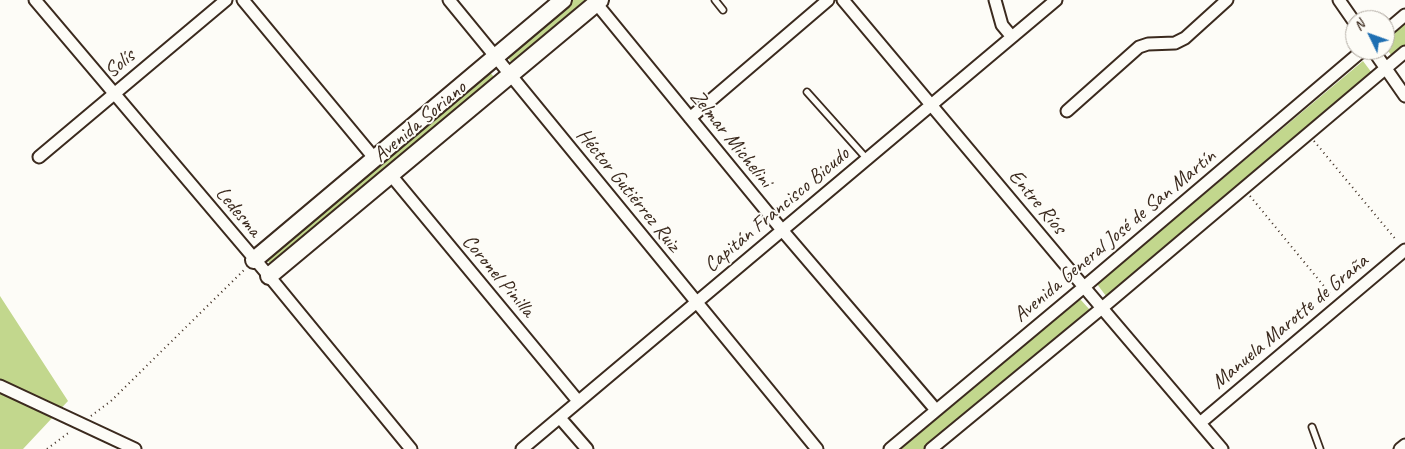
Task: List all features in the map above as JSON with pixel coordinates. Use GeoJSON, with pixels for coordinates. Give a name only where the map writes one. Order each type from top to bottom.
{"type":"FeatureCollection","features":[{"type":"Feature","properties":{"kind":"street","name":"Ledesma"},"geometry":{"type":"LineString","coordinates":[[35,0],[269,276],[411,449]]}},
{"type":"Feature","properties":{"kind":"street","name":"Solís"},"geometry":{"type":"LineString","coordinates":[[39,156],[226,0]]}},
{"type":"Feature","properties":{"kind":"street"},"geometry":{"type":"LineString","coordinates":[[243,0],[375,159]]}},
{"type":"Feature","properties":{"kind":"street","name":"Héctor Gutiérrez Ruiz"},"geometry":{"type":"LineString","coordinates":[[449,0],[817,449]]}},
{"type":"Feature","properties":{"kind":"street","name":"Avenida Soriano"},"geometry":{"type":"LineString","coordinates":[[254,260],[563,0]]}},
{"type":"Feature","properties":{"kind":"street"},"geometry":{"type":"LineString","coordinates":[[690,118],[828,0]]}},
{"type":"Feature","properties":{"kind":"street","name":"Entre Ríos"},"geometry":{"type":"LineString","coordinates":[[843,0],[1222,449]]}},
{"type":"Feature","properties":{"kind":"street"},"geometry":{"type":"LineString","coordinates":[[995,0],[1002,25],[1012,37]]}},
{"type":"Feature","properties":{"kind":"street","name":"Capitán Francisco Bicudo"},"geometry":{"type":"LineString","coordinates":[[522,449],[1056,0]]}},
{"type":"Feature","properties":{"kind":"street"},"geometry":{"type":"LineString","coordinates":[[1067,111],[1139,47],[1148,44],[1175,43],[1185,38],[1227,0]]}},
{"type":"Feature","properties":{"kind":"street","name":"Avenida Soriano"},"geometry":{"type":"LineString","coordinates":[[269,276],[598,2]]}},
{"type":"Feature","properties":{"kind":"street","name":"Zelmar Michelini"},"geometry":{"type":"LineString","coordinates":[[598,2],[782,230],[936,410]]}},
{"type":"Feature","properties":{"kind":"street"},"geometry":{"type":"LineString","coordinates":[[1395,24],[1405,15]]}},
{"type":"Feature","properties":{"kind":"street"},"geometry":{"type":"LineString","coordinates":[[932,449],[1405,52]]}},
{"type":"Feature","properties":{"kind":"street","name":"Avenida General José de San Martín"},"geometry":{"type":"LineString","coordinates":[[890,449],[1351,60]]}},
{"type":"Feature","properties":{"kind":"street"},"geometry":{"type":"LineString","coordinates":[[1380,60],[1405,96]]}},
{"type":"Feature","properties":{"kind":"street","name":"Coronel Pinilla"},"geometry":{"type":"LineString","coordinates":[[390,174],[578,401]]}},
{"type":"Feature","properties":{"kind":"street","name":"Manuela Marotte de Graña"},"geometry":{"type":"LineString","coordinates":[[1200,423],[1405,250]]}},
{"type":"Feature","properties":{"kind":"street"},"geometry":{"type":"LineString","coordinates":[[0,386],[135,449]]}},
{"type":"Feature","properties":{"kind":"street"},"geometry":{"type":"LineString","coordinates":[[560,418],[587,449]]}},
{"type":"Feature","properties":{"kind":"street"},"geometry":{"type":"LineString","coordinates":[[1400,449],[1405,445]]}},
{"type":"Feature","properties":{"kind":"lane"},"geometry":{"type":"LineString","coordinates":[[716,0],[723,10]]}},
{"type":"Feature","properties":{"kind":"lane"},"geometry":{"type":"LineString","coordinates":[[808,92],[867,159]]}},
{"type":"Feature","properties":{"kind":"lane"},"geometry":{"type":"LineString","coordinates":[[1312,427],[1320,449]]}},
{"type":"Feature","properties":{"kind":"path"},"geometry":{"type":"LineString","coordinates":[[1308,134],[1405,250]]}},
{"type":"Feature","properties":{"kind":"path"},"geometry":{"type":"LineString","coordinates":[[1244,188],[1340,305]]}},
{"type":"Feature","properties":{"kind":"path"},"geometry":{"type":"LineString","coordinates":[[47,449],[111,401],[254,260]]}},
{"type":"Feature","properties":{"kind":"green space"},"geometry":{"type":"Polygon","coordinates":[[[571,0],[585,0],[511,62],[506,55],[571,0]]]}},
{"type":"Feature","properties":{"kind":"green space"},"geometry":{"type":"Polygon","coordinates":[[[1405,23],[1405,45],[1395,53],[1395,32],[1405,23]]]}},
{"type":"Feature","properties":{"kind":"green space"},"geometry":{"type":"Polygon","coordinates":[[[1363,61],[1372,73],[1106,296],[1097,284],[1363,61]]]}},
{"type":"Feature","properties":{"kind":"green space"},"geometry":{"type":"Polygon","coordinates":[[[488,70],[494,77],[271,265],[265,258],[488,70]]]}},
{"type":"Feature","properties":{"kind":"green space"},"geometry":{"type":"Polygon","coordinates":[[[0,296],[68,401],[23,449],[0,449],[0,296]]]}},
{"type":"Feature","properties":{"kind":"green space"},"geometry":{"type":"Polygon","coordinates":[[[1080,299],[1090,310],[924,449],[901,449],[1080,299]]]}}]}
